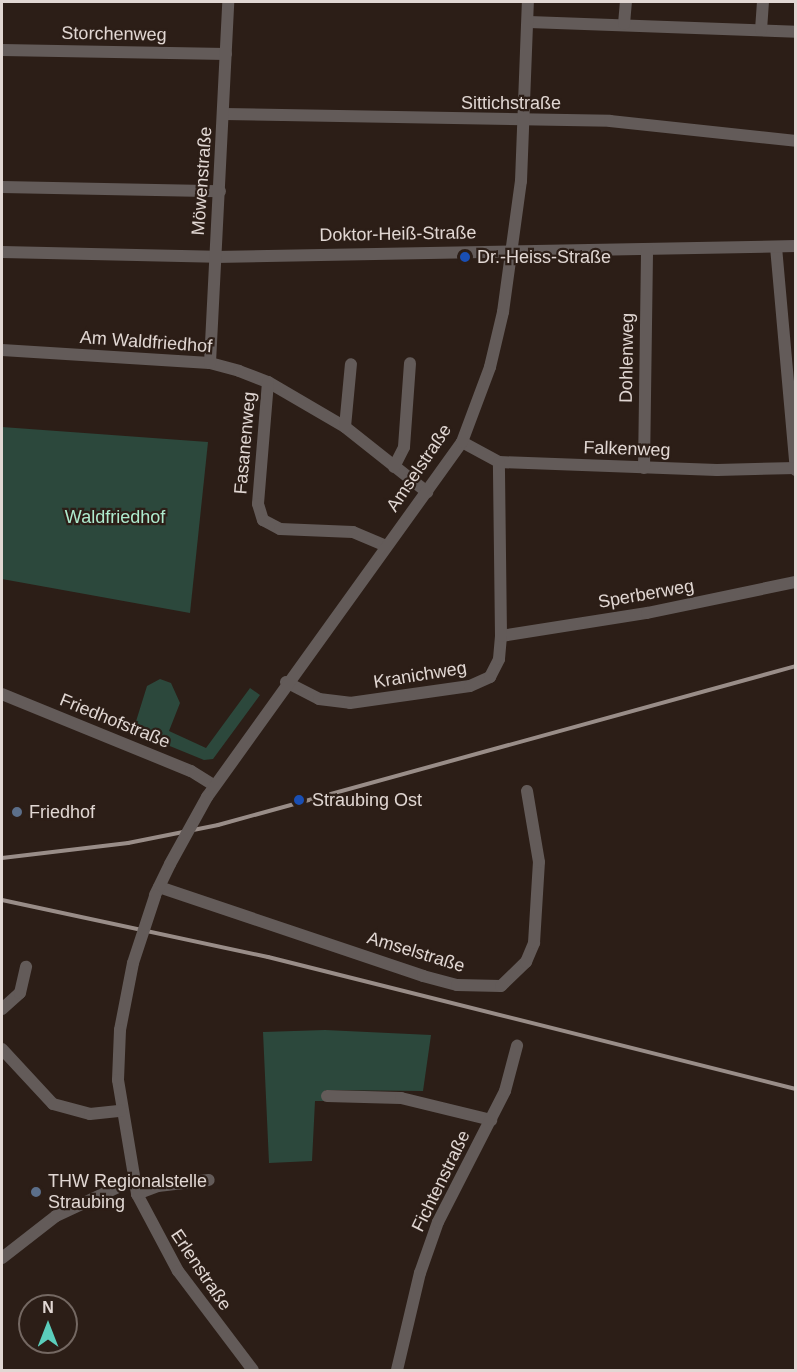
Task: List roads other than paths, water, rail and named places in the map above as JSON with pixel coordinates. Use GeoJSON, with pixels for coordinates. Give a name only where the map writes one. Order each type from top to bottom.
{"type":"FeatureCollection","features":[{"type":"Feature","properties":{"kind":"street","name":"Möwenstraße"},"geometry":{"type":"LineString","coordinates":[[210,363],[228,2]]}},
{"type":"Feature","properties":{"kind":"street","name":"Amselstraße"},"geometry":{"type":"LineString","coordinates":[[527,791],[538,850],[538,916],[526,962],[501,986],[481,988],[423,976],[157,892],[213,785],[462,442],[490,366],[512,250],[526,121],[528,2]]}},
{"type":"Feature","properties":{"kind":"street"},"geometry":{"type":"LineString","coordinates":[[624,24],[626,2]]}},
{"type":"Feature","properties":{"kind":"street"},"geometry":{"type":"LineString","coordinates":[[761,30],[763,2]]}},
{"type":"Feature","properties":{"kind":"street"},"geometry":{"type":"LineString","coordinates":[[529,22],[795,32]]}},
{"type":"Feature","properties":{"kind":"street","name":"Storchenweg"},"geometry":{"type":"LineString","coordinates":[[2,50],[226,54]]}},
{"type":"Feature","properties":{"kind":"street","name":"Sittichstraße"},"geometry":{"type":"LineString","coordinates":[[224,114],[610,121],[795,141]]}},
{"type":"Feature","properties":{"kind":"street"},"geometry":{"type":"LineString","coordinates":[[2,187],[220,191]]}},
{"type":"Feature","properties":{"kind":"street","name":"Doktor-Heiß-Straße"},"geometry":{"type":"LineString","coordinates":[[2,252],[215,256],[795,246]]}},
{"type":"Feature","properties":{"kind":"street"},"geometry":{"type":"LineString","coordinates":[[776,247],[795,469]]}},
{"type":"Feature","properties":{"kind":"street","name":"Dohlenweg"},"geometry":{"type":"LineString","coordinates":[[644,468],[646,249]]}},
{"type":"Feature","properties":{"kind":"street","name":"Am Waldfriedhof"},"geometry":{"type":"LineString","coordinates":[[2,350],[210,363],[268,382],[345,427],[427,492]]}},
{"type":"Feature","properties":{"kind":"street"},"geometry":{"type":"LineString","coordinates":[[394,467],[404,447],[410,363]]}},
{"type":"Feature","properties":{"kind":"street"},"geometry":{"type":"LineString","coordinates":[[345,427],[351,364]]}},
{"type":"Feature","properties":{"kind":"street","name":"Fasanenweg"},"geometry":{"type":"LineString","coordinates":[[268,382],[258,504],[263,520],[280,529],[353,532],[386,546]]}},
{"type":"Feature","properties":{"kind":"street","name":"Falkenweg"},"geometry":{"type":"LineString","coordinates":[[462,442],[499,462],[644,468],[795,469]]}},
{"type":"Feature","properties":{"kind":"street","name":"Kranichweg"},"geometry":{"type":"LineString","coordinates":[[286,682],[319,699],[350,703],[470,686],[490,677],[496,667],[501,636],[499,462]]}},
{"type":"Feature","properties":{"kind":"street","name":"Sperberweg"},"geometry":{"type":"LineString","coordinates":[[501,636],[647,613],[795,582]]}},
{"type":"Feature","properties":{"kind":"street","name":"Friedhofstraße"},"geometry":{"type":"LineString","coordinates":[[2,694],[192,771],[213,785]]}},
{"type":"Feature","properties":{"kind":"street","name":"Erlenstraße"},"geometry":{"type":"LineString","coordinates":[[157,892],[133,963],[117,1055],[121,1111],[134,1180],[137,1194],[178,1271],[253,1371]]}},
{"type":"Feature","properties":{"kind":"street"},"geometry":{"type":"LineString","coordinates":[[2,1009],[20,993],[26,967]]}},
{"type":"Feature","properties":{"kind":"street","name":"Fichtenstraße"},"geometry":{"type":"LineString","coordinates":[[397,1371],[420,1273],[438,1222],[505,1091],[517,1046]]}},
{"type":"Feature","properties":{"kind":"street"},"geometry":{"type":"LineString","coordinates":[[2,1049],[53,1104],[90,1114],[121,1111]]}},
{"type":"Feature","properties":{"kind":"street"},"geometry":{"type":"LineString","coordinates":[[327,1096],[401,1098],[491,1120]]}},
{"type":"Feature","properties":{"kind":"street"},"geometry":{"type":"LineString","coordinates":[[2,1257],[56,1216],[134,1180]]}},
{"type":"Feature","properties":{"kind":"street"},"geometry":{"type":"LineString","coordinates":[[137,1194],[158,1186],[209,1180]]}},
{"type":"Feature","properties":{"kind":"railway"},"geometry":{"type":"LineString","coordinates":[[2,858],[128,843],[218,825],[796,666]]}},
{"type":"Feature","properties":{"kind":"railway"},"geometry":{"type":"LineString","coordinates":[[2,900],[268,957],[796,1089]]}},
{"type":"Feature","properties":{"kind":"place","name":"Dr.-Heiss-Straße"},"geometry":{"type":"Point","coordinates":[465,257]}},
{"type":"Feature","properties":{"kind":"place","name":"Straubing Ost"},"geometry":{"type":"Point","coordinates":[299,800]}},
{"type":"Feature","properties":{"kind":"place","name":"Friedhof"},"geometry":{"type":"Point","coordinates":[17,812]}},
{"type":"Feature","properties":{"kind":"place","name":"THW Regionalstelle Straubing"},"geometry":{"type":"Point","coordinates":[36,1192]}},
{"type":"Feature","properties":{"kind":"park label","name":"Waldfriedhof"},"geometry":{"type":"Point","coordinates":[115,517]}}]}
